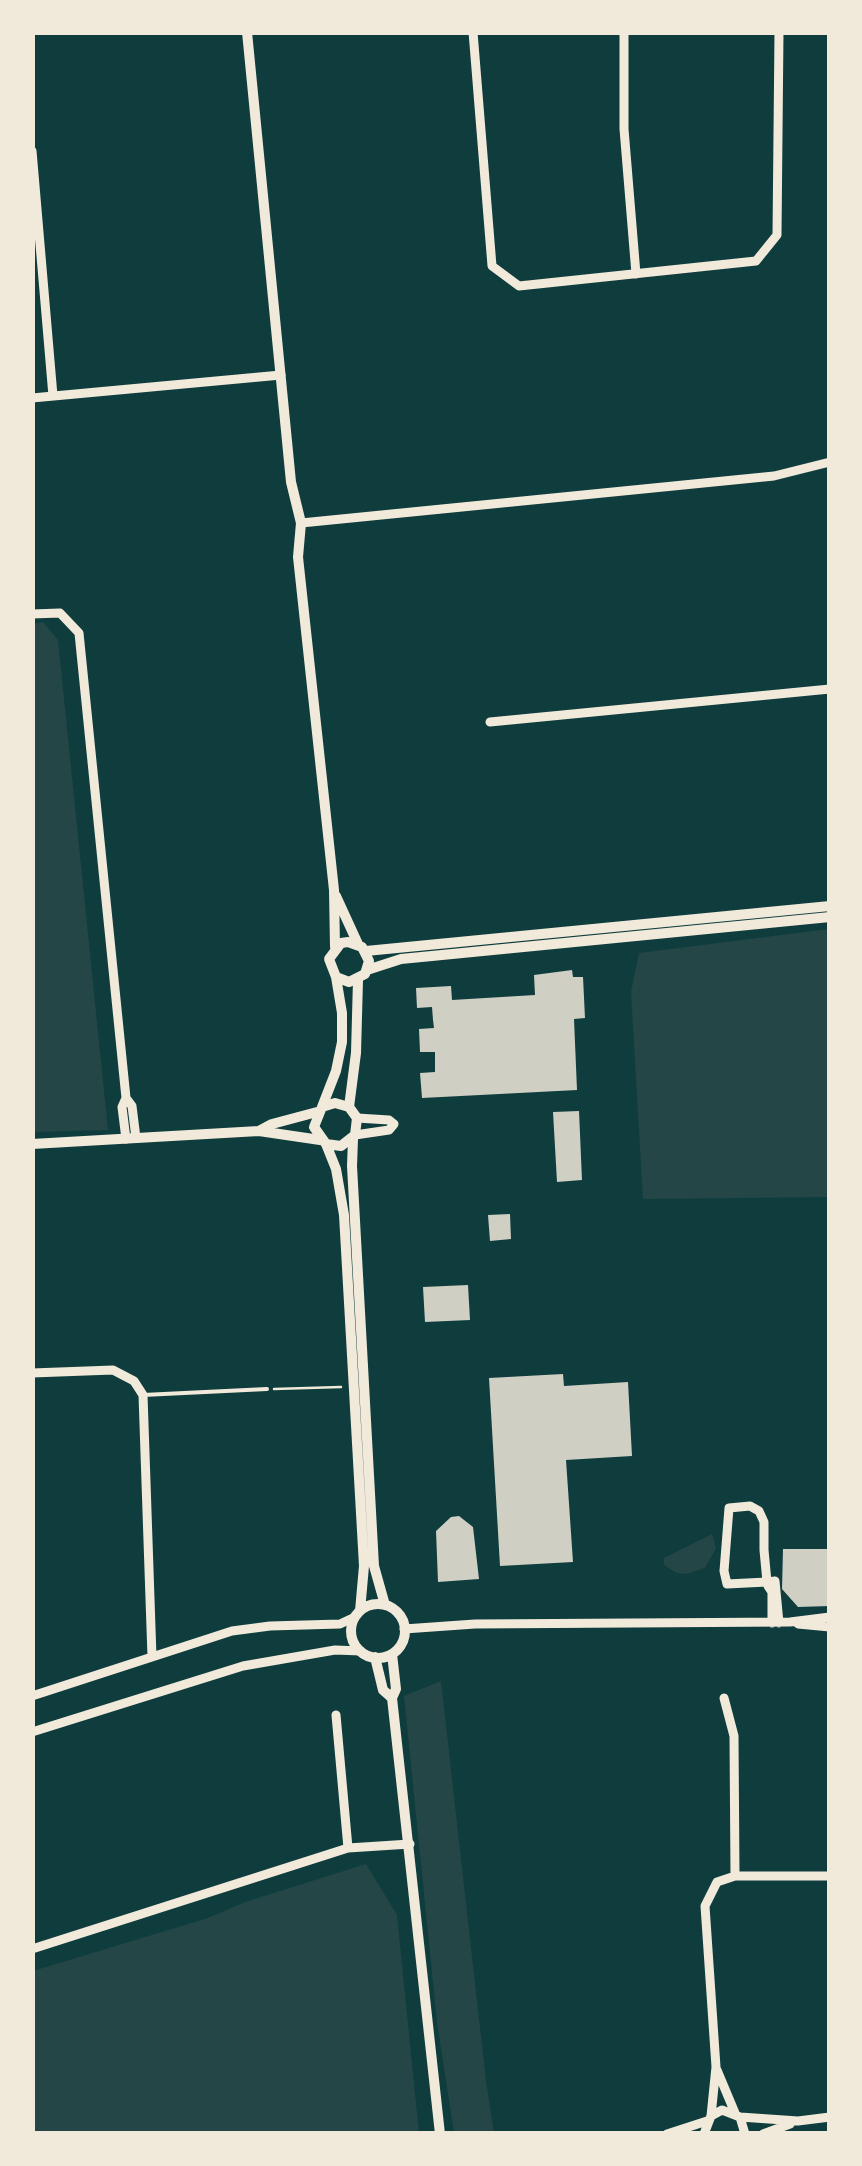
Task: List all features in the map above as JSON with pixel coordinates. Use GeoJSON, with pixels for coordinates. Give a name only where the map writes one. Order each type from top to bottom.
{"type":"FeatureCollection","features":[{"type":"Feature","properties":{"kind":"street"},"geometry":{"type":"LineString","coordinates":[[246,32],[291,482],[301,522],[298,558],[334,890],[335,947],[329,959],[336,977],[342,1042],[336,1071],[314,1127],[340,1186],[352,1276],[374,1566],[385,1605]]}},
{"type":"Feature","properties":{"kind":"street"},"geometry":{"type":"LineString","coordinates":[[473,32],[492,266],[519,286],[756,261],[777,235],[779,32]]}},
{"type":"Feature","properties":{"kind":"street"},"geometry":{"type":"LineString","coordinates":[[624,32],[624,129],[636,274]]}},
{"type":"Feature","properties":{"kind":"street"},"geometry":{"type":"LineString","coordinates":[[32,151],[53,396]]}},
{"type":"Feature","properties":{"kind":"street"},"geometry":{"type":"LineString","coordinates":[[32,398],[281,375]]}},
{"type":"Feature","properties":{"kind":"street"},"geometry":{"type":"LineString","coordinates":[[301,522],[774,476],[828,466]]}},
{"type":"Feature","properties":{"kind":"street"},"geometry":{"type":"LineString","coordinates":[[32,614],[60,613],[78,633],[126,1098],[122,1107],[131,1138]]}},
{"type":"Feature","properties":{"kind":"street"},"geometry":{"type":"LineString","coordinates":[[490,722],[830,689]]}},
{"type":"Feature","properties":{"kind":"street"},"geometry":{"type":"LineString","coordinates":[[334,890],[369,960],[367,970]]}},
{"type":"Feature","properties":{"kind":"street"},"geometry":{"type":"LineString","coordinates":[[335,947],[348,942],[362,947],[830,906]]}},
{"type":"Feature","properties":{"kind":"street"},"geometry":{"type":"LineString","coordinates":[[336,977],[349,982],[358,980],[367,970],[402,959],[830,917]]}},
{"type":"Feature","properties":{"kind":"street"},"geometry":{"type":"LineString","coordinates":[[348,1106],[356,1053],[358,980]]}},
{"type":"Feature","properties":{"kind":"street"},"geometry":{"type":"LineString","coordinates":[[258,1131],[335,1102],[348,1106],[357,1118],[352,1276],[364,1591],[352,1639],[360,1651]]}},
{"type":"Feature","properties":{"kind":"street"},"geometry":{"type":"LineString","coordinates":[[32,1144],[258,1131],[341,1146],[354,1137],[389,1130],[394,1124],[389,1120],[357,1118]]}},
{"type":"Feature","properties":{"kind":"street"},"geometry":{"type":"LineString","coordinates":[[32,1372],[113,1370],[134,1382],[143,1395],[152,1657]]}},
{"type":"Feature","properties":{"kind":"street"},"geometry":{"type":"LineString","coordinates":[[767,1582],[727,1584],[724,1571],[729,1508],[750,1506],[759,1511],[764,1522],[767,1582],[780,1622]]}},
{"type":"Feature","properties":{"kind":"street"},"geometry":{"type":"LineString","coordinates":[[32,1696],[232,1631],[340,1624],[367,1606],[385,1605],[398,1614],[404,1629],[402,1643],[392,1654],[375,1658],[360,1651],[318,1652],[243,1666],[32,1732]]}},
{"type":"Feature","properties":{"kind":"street"},"geometry":{"type":"LineString","coordinates":[[404,1629],[475,1624],[780,1622],[830,1617]]}},
{"type":"Feature","properties":{"kind":"street"},"geometry":{"type":"LineString","coordinates":[[780,1622],[830,1627]]}},
{"type":"Feature","properties":{"kind":"street"},"geometry":{"type":"LineString","coordinates":[[392,1654],[396,1689],[392,1698],[440,2134]]}},
{"type":"Feature","properties":{"kind":"street"},"geometry":{"type":"LineString","coordinates":[[375,1658],[383,1690],[392,1698]]}},
{"type":"Feature","properties":{"kind":"street"},"geometry":{"type":"LineString","coordinates":[[724,1698],[734,1736],[735,1876]]}},
{"type":"Feature","properties":{"kind":"street"},"geometry":{"type":"LineString","coordinates":[[336,1715],[348,1848]]}},
{"type":"Feature","properties":{"kind":"street"},"geometry":{"type":"LineString","coordinates":[[32,1949],[348,1848],[410,1844]]}},
{"type":"Feature","properties":{"kind":"street"},"geometry":{"type":"LineString","coordinates":[[704,2134],[716,2067],[705,1906],[717,1882],[735,1876],[830,1876]]}},
{"type":"Feature","properties":{"kind":"street"},"geometry":{"type":"LineString","coordinates":[[716,2067],[745,2134]]}},
{"type":"Feature","properties":{"kind":"street"},"geometry":{"type":"LineString","coordinates":[[666,2134],[722,2110],[798,2122]]}},
{"type":"Feature","properties":{"kind":"street"},"geometry":{"type":"LineString","coordinates":[[763,2134],[798,2122],[830,2118]]}},
{"type":"Feature","properties":{"kind":"lane"},"geometry":{"type":"LineString","coordinates":[[143,1395],[267,1389]]}},
{"type":"Feature","properties":{"kind":"path"},"geometry":{"type":"LineString","coordinates":[[267,1389],[346,1386]]}},
{"type":"Feature","properties":{"kind":"shaded area"},"geometry":{"type":"Polygon","coordinates":[[[43,622],[58,640],[108,1130],[33,1132],[32,624],[43,622]]]}},
{"type":"Feature","properties":{"kind":"shaded area"},"geometry":{"type":"Polygon","coordinates":[[[829,929],[829,1197],[643,1199],[631,992],[639,953],[829,929]]]}},
{"type":"Feature","properties":{"kind":"shaded area"},"geometry":{"type":"Polygon","coordinates":[[[712,1534],[716,1548],[705,1568],[686,1574],[664,1565],[664,1558],[712,1534]]]}},
{"type":"Feature","properties":{"kind":"shaded area"},"geometry":{"type":"Polygon","coordinates":[[[441,1681],[494,2133],[454,2133],[437,2022],[404,1696],[441,1681]]]}},
{"type":"Feature","properties":{"kind":"shaded area"},"geometry":{"type":"Polygon","coordinates":[[[366,1864],[397,1915],[419,2133],[33,2133],[33,1971],[208,1918],[245,1902],[366,1864]]]}},
{"type":"Feature","properties":{"kind":"building"},"geometry":{"type":"Polygon","coordinates":[[[572,970],[573,977],[583,977],[585,1018],[574,1019],[577,1090],[422,1098],[420,1073],[435,1072],[435,1052],[420,1052],[419,1029],[434,1028],[432,1007],[417,1008],[416,988],[451,986],[452,1000],[535,995],[534,975],[572,970]]]}},
{"type":"Feature","properties":{"kind":"building"},"geometry":{"type":"Polygon","coordinates":[[[579,1111],[582,1180],[557,1182],[553,1112],[579,1111]]]}},
{"type":"Feature","properties":{"kind":"building"},"geometry":{"type":"Polygon","coordinates":[[[510,1214],[511,1239],[490,1241],[488,1215],[510,1214]]]}},
{"type":"Feature","properties":{"kind":"building"},"geometry":{"type":"Polygon","coordinates":[[[468,1285],[470,1320],[425,1322],[423,1287],[468,1285]]]}},
{"type":"Feature","properties":{"kind":"building"},"geometry":{"type":"Polygon","coordinates":[[[563,1374],[564,1386],[628,1382],[632,1456],[566,1460],[573,1562],[500,1566],[489,1378],[563,1374]]]}},
{"type":"Feature","properties":{"kind":"building"},"geometry":{"type":"Polygon","coordinates":[[[459,1516],[473,1527],[479,1579],[438,1582],[436,1531],[451,1517],[459,1516]]]}},
{"type":"Feature","properties":{"kind":"building"},"geometry":{"type":"Polygon","coordinates":[[[783,1549],[830,1549],[830,1606],[798,1607],[782,1589],[783,1549]]]}}]}
